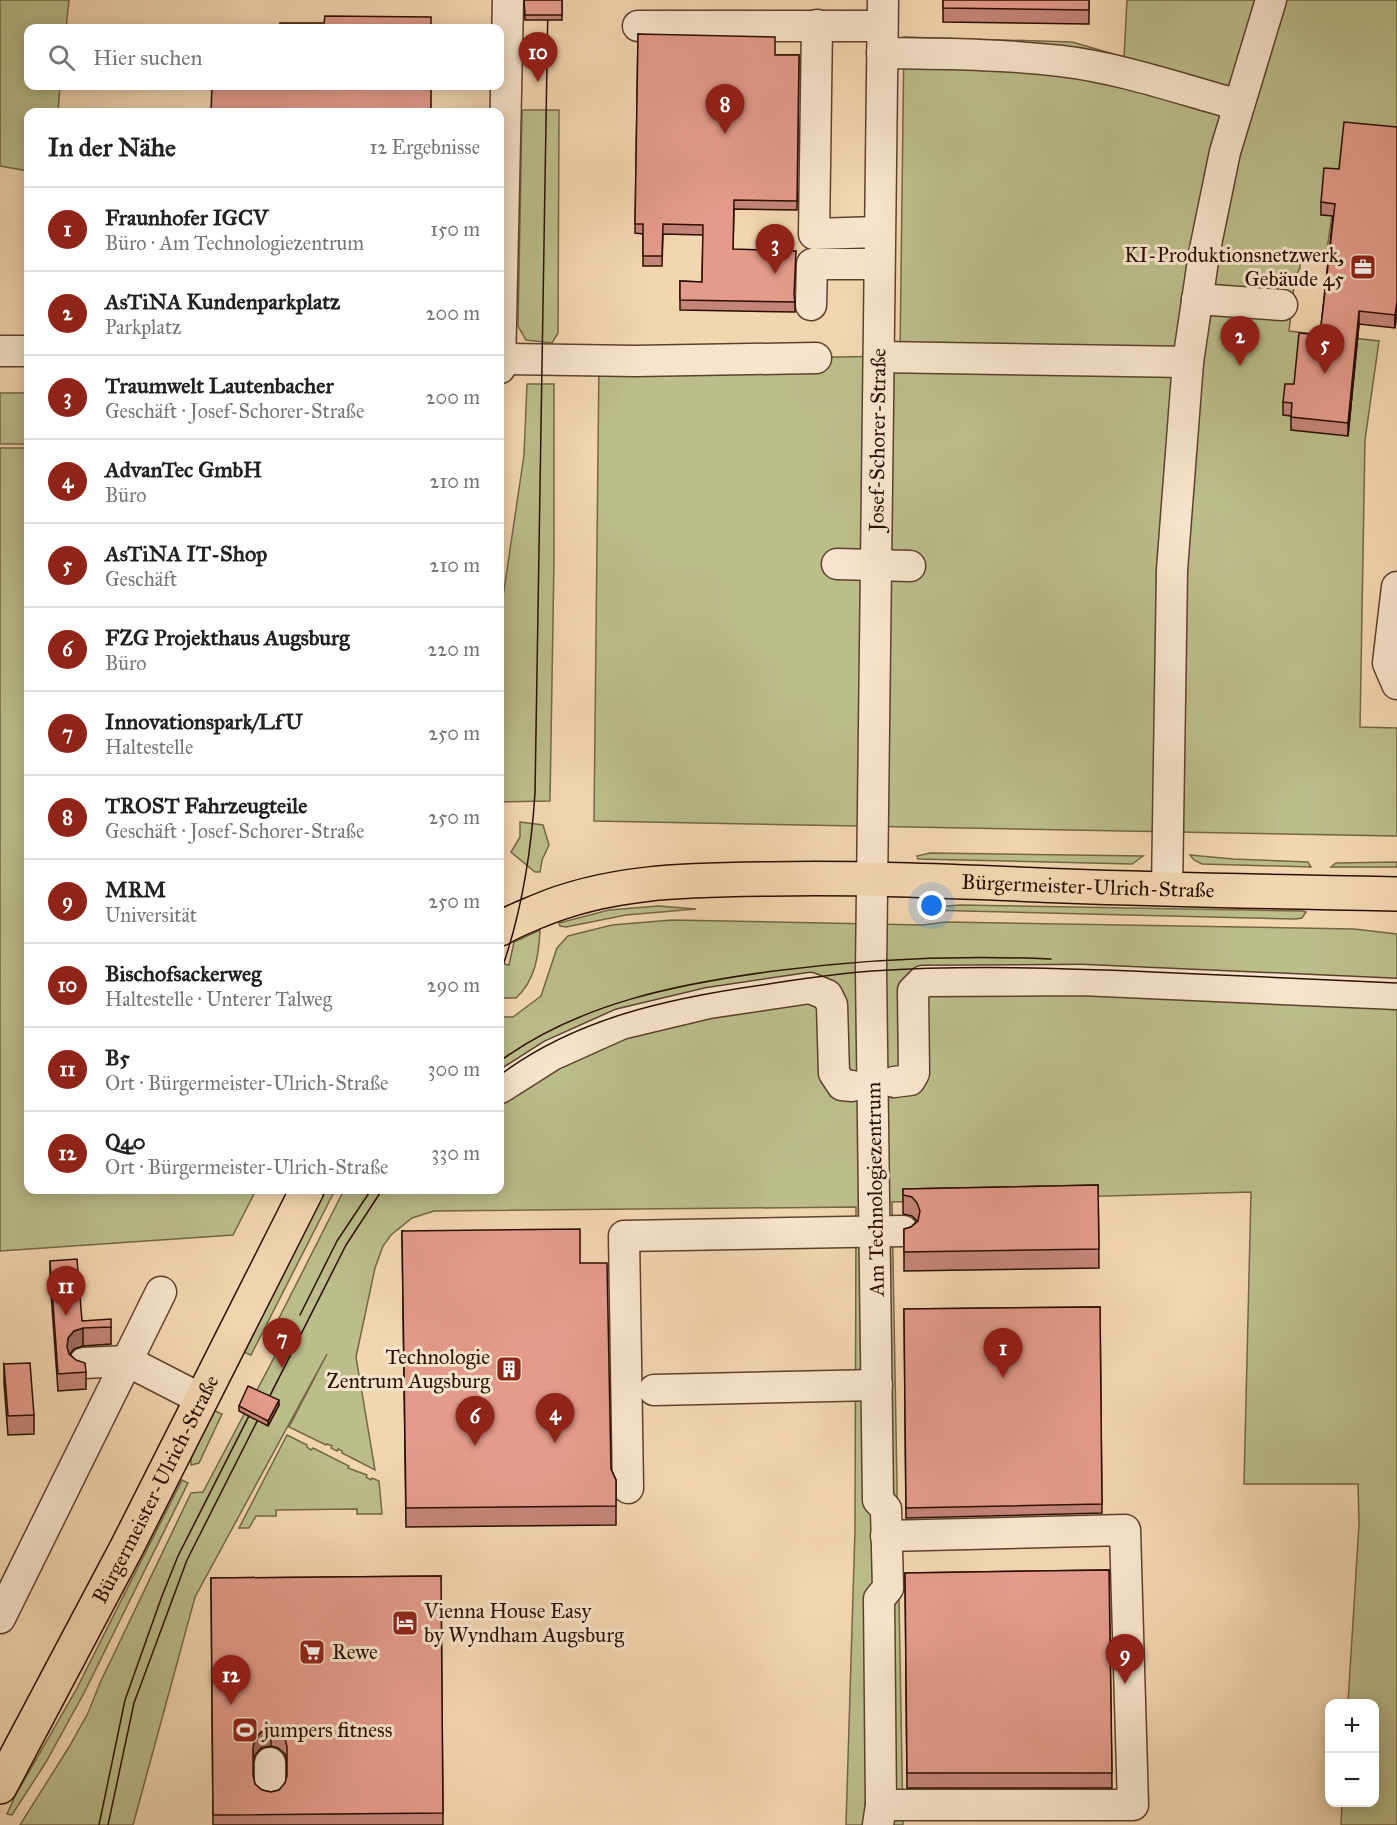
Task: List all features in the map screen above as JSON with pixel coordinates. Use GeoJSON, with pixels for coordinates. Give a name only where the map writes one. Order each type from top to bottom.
{"type":"FeatureCollection","features":[{"type":"Feature","properties":{"kind":"main road","name":"Bürgermeister-Ulrich-Straße"},"geometry":{"type":"LineString","coordinates":[[504,924],[552,905],[598,892],[681,880],[872,879],[1167,890],[1397,894]]}},
{"type":"Feature","properties":{"kind":"main road","name":"Bürgermeister-Ulrich-Straße"},"geometry":{"type":"LineString","coordinates":[[0,1787],[127,1547],[305,1194]]}},
{"type":"Feature","properties":{"kind":"street"},"geometry":{"type":"LineString","coordinates":[[504,176],[508,0]]}},
{"type":"Feature","properties":{"kind":"street"},"geometry":{"type":"LineString","coordinates":[[1167,890],[1172,570],[1188,362],[1204,254],[1222,162],[1271,0]]}},
{"type":"Feature","properties":{"kind":"street"},"geometry":{"type":"LineString","coordinates":[[638,26],[882,26],[1000,55],[1063,61],[1122,73],[1239,105]]}},
{"type":"Feature","properties":{"kind":"street"},"geometry":{"type":"LineString","coordinates":[[817,26],[814,234],[879,232]]}},
{"type":"Feature","properties":{"kind":"street","name":"Josef-Schorer-Straße"},"geometry":{"type":"LineString","coordinates":[[872,879],[882,26]]}},
{"type":"Feature","properties":{"kind":"street"},"geometry":{"type":"LineString","coordinates":[[811,305],[812,264],[879,264]]}},
{"type":"Feature","properties":{"kind":"street"},"geometry":{"type":"LineString","coordinates":[[1197,299],[1282,305]]}},
{"type":"Feature","properties":{"kind":"street"},"geometry":{"type":"LineString","coordinates":[[0,351],[24,351]]}},
{"type":"Feature","properties":{"kind":"street"},"geometry":{"type":"LineString","coordinates":[[879,357],[1188,362]]}},
{"type":"Feature","properties":{"kind":"street"},"geometry":{"type":"LineString","coordinates":[[504,359],[626,361],[816,358]]}},
{"type":"Feature","properties":{"kind":"street"},"geometry":{"type":"LineString","coordinates":[[837,564],[910,566]]}},
{"type":"Feature","properties":{"kind":"street"},"geometry":{"type":"LineString","coordinates":[[1397,587],[1388,663],[1397,684]]}},
{"type":"Feature","properties":{"kind":"street","name":"Am Technologiezentrum"},"geometry":{"type":"LineString","coordinates":[[872,879],[871,971],[890,1231],[877,1385],[878,1500],[886,1509],[888,1588],[879,1599],[880,1815]]}},
{"type":"Feature","properties":{"kind":"street"},"geometry":{"type":"LineString","coordinates":[[894,1082],[910,1080],[914,1073],[914,991],[923,981],[1081,980],[1397,994]]}},
{"type":"Feature","properties":{"kind":"street"},"geometry":{"type":"LineString","coordinates":[[504,1085],[552,1055],[621,1024],[709,1003],[810,988],[827,995],[832,1005],[834,1073],[842,1085],[852,1086]]}},
{"type":"Feature","properties":{"kind":"street"},"geometry":{"type":"LineString","coordinates":[[628,1488],[624,1236],[890,1231]]}},
{"type":"Feature","properties":{"kind":"street"},"geometry":{"type":"LineString","coordinates":[[0,1618],[161,1292]]}},
{"type":"Feature","properties":{"kind":"street"},"geometry":{"type":"LineString","coordinates":[[84,1363],[127,1360],[201,1399]]}},
{"type":"Feature","properties":{"kind":"street"},"geometry":{"type":"LineString","coordinates":[[654,1390],[877,1385]]}},
{"type":"Feature","properties":{"kind":"street","name":"Am Technologiezentrum"},"geometry":{"type":"LineString","coordinates":[[878,1500],[868,1511],[868,1537],[869,1590],[879,1599]]}},
{"type":"Feature","properties":{"kind":"street"},"geometry":{"type":"LineString","coordinates":[[880,1815],[1133,1805],[1125,1530],[886,1536]]}},
{"type":"Feature","properties":{"kind":"green space"},"geometry":{"type":"Polygon","coordinates":[[[0,0],[69,0],[66,24],[24,24],[24,90],[60,90],[58,108],[24,108],[24,170],[0,166],[0,0]]]}},
{"type":"Feature","properties":{"kind":"green space"},"geometry":{"type":"Polygon","coordinates":[[[1127,0],[1397,0],[1397,140],[1344,135],[1326,256],[1300,255],[1300,268],[1295,277],[1289,331],[1379,341],[1365,440],[1360,727],[1397,728],[1397,836],[594,821],[599,361],[900,356],[904,37],[1072,42],[1124,57],[1127,0]]]}},
{"type":"Feature","properties":{"kind":"green space"},"geometry":{"type":"Polygon","coordinates":[[[522,110],[559,110],[558,333],[552,343],[526,340],[518,326],[522,110]]]}},
{"type":"Feature","properties":{"kind":"green space"},"geometry":{"type":"Polygon","coordinates":[[[527,384],[554,384],[550,801],[504,802],[504,590],[524,455],[527,384]]]}},
{"type":"Feature","properties":{"kind":"green space"},"geometry":{"type":"Polygon","coordinates":[[[0,393],[24,393],[24,444],[0,444],[0,393]]]}},
{"type":"Feature","properties":{"kind":"green space"},"geometry":{"type":"Polygon","coordinates":[[[0,448],[24,448],[24,1194],[254,1194],[233,1235],[0,1251],[0,448]]]}},
{"type":"Feature","properties":{"kind":"green space"},"geometry":{"type":"Polygon","coordinates":[[[520,822],[543,825],[549,845],[542,860],[540,872],[535,872],[511,852],[520,837],[520,822]]]}},
{"type":"Feature","properties":{"kind":"green space"},"geometry":{"type":"Polygon","coordinates":[[[930,853],[1143,856],[1132,864],[918,859],[917,856],[930,853]]]}},
{"type":"Feature","properties":{"kind":"green space"},"geometry":{"type":"Polygon","coordinates":[[[1190,855],[1308,862],[1311,867],[1202,864],[1190,855]]]}},
{"type":"Feature","properties":{"kind":"green space"},"geometry":{"type":"Polygon","coordinates":[[[1397,862],[1397,867],[1331,867],[1336,863],[1397,862]]]}},
{"type":"Feature","properties":{"kind":"green space"},"geometry":{"type":"Polygon","coordinates":[[[960,905],[1306,912],[1302,918],[1295,919],[924,910],[924,908],[960,905]]]}},
{"type":"Feature","properties":{"kind":"green space"},"geometry":{"type":"Polygon","coordinates":[[[658,906],[696,909],[626,915],[566,927],[560,926],[559,923],[609,910],[658,906]]]}},
{"type":"Feature","properties":{"kind":"green space"},"geometry":{"type":"Polygon","coordinates":[[[672,920],[1354,929],[1397,934],[1397,1825],[1341,1825],[1342,1807],[1379,1807],[1379,1699],[1348,1699],[1359,1524],[1358,1484],[1244,1484],[1251,1192],[892,1202],[903,1825],[846,1825],[855,1529],[856,1207],[434,1211],[412,1218],[391,1235],[383,1246],[375,1268],[356,1357],[375,1470],[338,1449],[337,1451],[331,1448],[332,1446],[289,1427],[327,1354],[195,1597],[133,1825],[20,1825],[88,1713],[100,1683],[191,1493],[203,1492],[286,1335],[274,1328],[342,1194],[504,1194],[504,1017],[513,1017],[541,996],[557,948],[568,936],[612,925],[672,920]]]}},
{"type":"Feature","properties":{"kind":"green space"},"geometry":{"type":"Polygon","coordinates":[[[540,930],[535,967],[528,984],[516,998],[504,998],[504,964],[509,965],[514,942],[540,930]]]}},
{"type":"Feature","properties":{"kind":"green space"},"geometry":{"type":"Polygon","coordinates":[[[323,1194],[333,1194],[251,1355],[244,1352],[272,1290],[278,1285],[323,1194]]]}},
{"type":"Feature","properties":{"kind":"green space"},"geometry":{"type":"Polygon","coordinates":[[[213,1410],[222,1414],[199,1463],[191,1465],[191,1459],[213,1410]]]}},
{"type":"Feature","properties":{"kind":"green space"},"geometry":{"type":"Polygon","coordinates":[[[287,1435],[307,1445],[311,1450],[313,1448],[349,1466],[348,1468],[367,1475],[366,1477],[371,1480],[372,1478],[379,1481],[382,1514],[357,1514],[357,1509],[276,1510],[276,1516],[256,1516],[249,1528],[239,1528],[287,1435]]]}},
{"type":"Feature","properties":{"kind":"green space"},"geometry":{"type":"Polygon","coordinates":[[[182,1480],[188,1483],[84,1693],[46,1762],[12,1815],[7,1814],[76,1690],[182,1480]]]}},
{"type":"Feature","properties":{"kind":"building"},"geometry":{"type":"Polygon","coordinates":[[[524,0],[562,0],[562,15],[525,15],[524,0]]]}},
{"type":"Feature","properties":{"kind":"building"},"geometry":{"type":"Polygon","coordinates":[[[943,0],[1089,0],[1089,10],[943,8],[943,0]]]}},
{"type":"Feature","properties":{"kind":"building"},"geometry":{"type":"Polygon","coordinates":[[[325,16],[431,17],[431,24],[280,24],[324,23],[325,16]]]}},
{"type":"Feature","properties":{"kind":"building"},"geometry":{"type":"Polygon","coordinates":[[[638,34],[775,37],[775,55],[799,55],[797,201],[734,200],[733,249],[796,251],[795,302],[680,300],[680,281],[702,282],[703,225],[663,224],[662,256],[643,256],[643,224],[635,224],[638,34]]]}},
{"type":"Feature","properties":{"kind":"building"},"geometry":{"type":"Polygon","coordinates":[[[212,90],[431,90],[431,108],[211,108],[212,90]]]}},
{"type":"Feature","properties":{"kind":"building"},"geometry":{"type":"Polygon","coordinates":[[[1344,122],[1397,127],[1397,301],[1395,315],[1359,311],[1348,423],[1291,417],[1292,403],[1283,402],[1285,384],[1294,384],[1299,333],[1320,335],[1335,204],[1321,202],[1324,168],[1339,169],[1344,122]]]}},
{"type":"Feature","properties":{"kind":"building"},"geometry":{"type":"Polygon","coordinates":[[[1098,1185],[1099,1249],[904,1252],[904,1229],[918,1221],[920,1211],[912,1197],[903,1195],[903,1189],[1098,1185]]]}},
{"type":"Feature","properties":{"kind":"building","name":"Technologie Zentrum Augsburg"},"geometry":{"type":"Polygon","coordinates":[[[580,1229],[580,1263],[607,1263],[611,1469],[616,1480],[616,1506],[406,1508],[402,1231],[580,1229]]]}},
{"type":"Feature","properties":{"kind":"building"},"geometry":{"type":"Polygon","coordinates":[[[77,1259],[82,1321],[111,1319],[111,1327],[83,1328],[74,1331],[68,1338],[69,1354],[85,1363],[86,1372],[58,1374],[50,1261],[77,1259]]]}},
{"type":"Feature","properties":{"kind":"building"},"geometry":{"type":"Polygon","coordinates":[[[1100,1307],[1102,1504],[906,1508],[904,1309],[1100,1307]]]}},
{"type":"Feature","properties":{"kind":"building"},"geometry":{"type":"Polygon","coordinates":[[[30,1363],[34,1415],[8,1416],[4,1364],[30,1363]]]}},
{"type":"Feature","properties":{"kind":"building"},"geometry":{"type":"Polygon","coordinates":[[[248,1386],[279,1400],[268,1421],[239,1406],[248,1386]]]}},
{"type":"Feature","properties":{"kind":"building"},"geometry":{"type":"Polygon","coordinates":[[[1109,1570],[1112,1773],[907,1773],[905,1573],[1109,1570]]]}},
{"type":"Feature","properties":{"kind":"building"},"geometry":{"type":"Polygon","coordinates":[[[441,1576],[443,1813],[213,1815],[211,1578],[441,1576]],[[271,1730],[261,1732],[255,1739],[253,1747],[255,1784],[262,1790],[271,1792],[279,1790],[287,1776],[287,1747],[285,1738],[271,1730]]]}},
{"type":"Feature","properties":{"kind":"tram line"},"geometry":{"type":"LineString","coordinates":[[504,961],[524,885],[535,793],[548,0]]}},
{"type":"Feature","properties":{"kind":"tram line"},"geometry":{"type":"LineString","coordinates":[[504,1058],[563,1024],[596,1010],[702,982],[774,971],[878,961],[981,957],[1051,959]]}},
{"type":"Feature","properties":{"kind":"tram line"},"geometry":{"type":"LineString","coordinates":[[504,1072],[529,1055],[560,1039],[592,1025],[659,1004],[727,990],[872,971],[942,968],[1048,968],[1397,983]]}},
{"type":"Feature","properties":{"kind":"tram line"},"geometry":{"type":"LineString","coordinates":[[300,1315],[337,1241],[368,1194]]}},
{"type":"Feature","properties":{"kind":"tram line"},"geometry":{"type":"LineString","coordinates":[[108,1825],[134,1703],[187,1560],[346,1245],[379,1194]]}},
{"type":"Feature","properties":{"kind":"tram line"},"geometry":{"type":"LineString","coordinates":[[99,1825],[125,1700],[162,1596],[178,1556],[257,1400]]}},
{"type":"Feature","properties":{"kind":"place","name":"Bischofsackerweg"},"geometry":{"type":"Point","coordinates":[538,82]}},
{"type":"Feature","properties":{"kind":"place","name":"TROST Fahrzeugteile"},"geometry":{"type":"Point","coordinates":[725,134]}},
{"type":"Feature","properties":{"kind":"place","name":"KI-Produktionsnetzwerk, Gebäude 45"},"geometry":{"type":"Point","coordinates":[1363,267]}},
{"type":"Feature","properties":{"kind":"place","name":"Traumwelt Lautenbacher"},"geometry":{"type":"Point","coordinates":[775,274]}},
{"type":"Feature","properties":{"kind":"place","name":"AsTiNA Kundenparkplatz"},"geometry":{"type":"Point","coordinates":[1240,366]}},
{"type":"Feature","properties":{"kind":"place","name":"AsTiNA IT-Shop"},"geometry":{"type":"Point","coordinates":[1325,374]}},
{"type":"Feature","properties":{"kind":"place","name":"B5"},"geometry":{"type":"Point","coordinates":[66,1316]}},
{"type":"Feature","properties":{"kind":"place","name":"Innovationspark/LfU"},"geometry":{"type":"Point","coordinates":[282,1368]}},
{"type":"Feature","properties":{"kind":"place","name":"Technologie Zentrum Augsburg"},"geometry":{"type":"Point","coordinates":[509,1369]}},
{"type":"Feature","properties":{"kind":"place","name":"Fraunhofer IGCV"},"geometry":{"type":"Point","coordinates":[1003,1378]}},
{"type":"Feature","properties":{"kind":"place","name":"AdvanTec GmbH"},"geometry":{"type":"Point","coordinates":[555,1443]}},
{"type":"Feature","properties":{"kind":"place","name":"FZG Projekthaus Augsburg"},"geometry":{"type":"Point","coordinates":[475,1446]}},
{"type":"Feature","properties":{"kind":"place","name":"Vienna House Easy by Wyndham Augsburg"},"geometry":{"type":"Point","coordinates":[405,1623]}},
{"type":"Feature","properties":{"kind":"place","name":"Rewe"},"geometry":{"type":"Point","coordinates":[312,1652]}},
{"type":"Feature","properties":{"kind":"place","name":"MRM"},"geometry":{"type":"Point","coordinates":[1125,1684]}},
{"type":"Feature","properties":{"kind":"place","name":"Q40"},"geometry":{"type":"Point","coordinates":[231,1705]}},
{"type":"Feature","properties":{"kind":"place","name":"jumpers fitness"},"geometry":{"type":"Point","coordinates":[245,1730]}}]}
